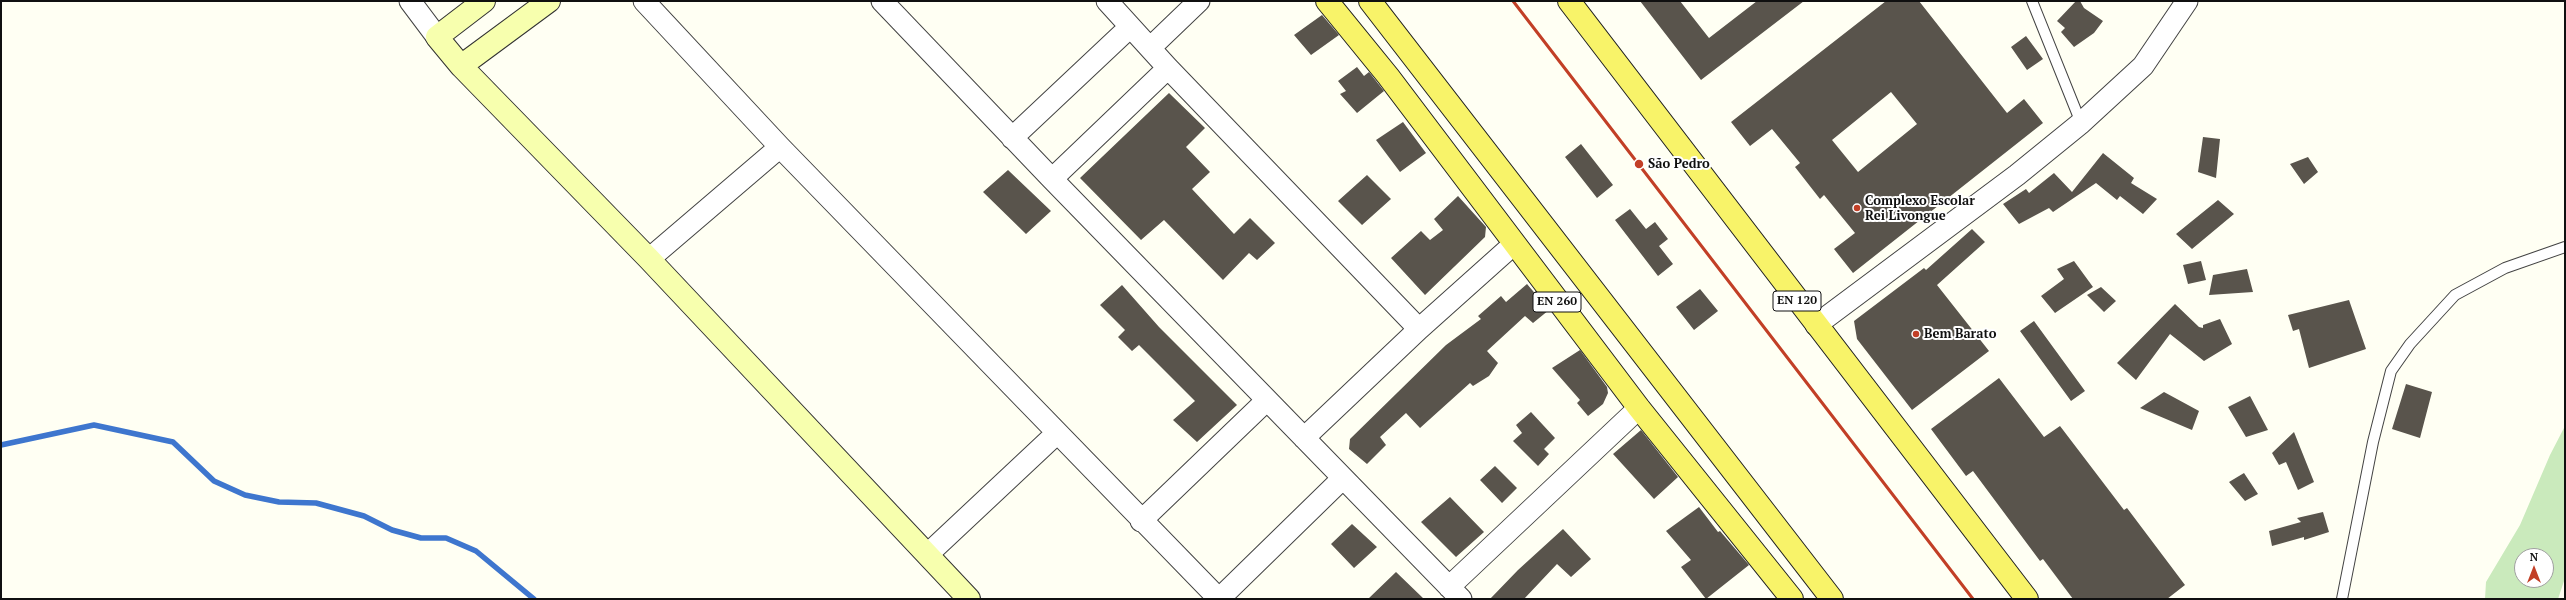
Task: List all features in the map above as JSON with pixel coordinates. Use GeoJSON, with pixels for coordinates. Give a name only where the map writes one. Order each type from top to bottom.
{"type":"FeatureCollection","features":[{"type":"Feature","properties":{"kind":"main road","name":"EN 260"},"geometry":{"type":"LineString","coordinates":[[1327,1],[1388,76],[1639,408],[1792,599]]}},
{"type":"Feature","properties":{"kind":"main road","name":"EN 260"},"geometry":{"type":"LineString","coordinates":[[1370,1],[1415,56],[1826,591]]}},
{"type":"Feature","properties":{"kind":"main road","name":"EN 120"},"geometry":{"type":"LineString","coordinates":[[1569,1],[2027,599]]}},
{"type":"Feature","properties":{"kind":"main road"},"geometry":{"type":"LineString","coordinates":[[1388,76],[1415,56]]}},
{"type":"Feature","properties":{"kind":"main road"},"geometry":{"type":"LineString","coordinates":[[1801,599],[1826,591]]}},
{"type":"Feature","properties":{"kind":"street"},"geometry":{"type":"LineString","coordinates":[[410,1],[461,66],[649,259],[969,599]]}},
{"type":"Feature","properties":{"kind":"street"},"geometry":{"type":"LineString","coordinates":[[437,37],[484,1]]}},
{"type":"Feature","properties":{"kind":"street"},"geometry":{"type":"LineString","coordinates":[[461,66],[549,1]]}},
{"type":"Feature","properties":{"kind":"street"},"geometry":{"type":"LineString","coordinates":[[644,1],[780,147],[1056,434],[1219,599],[1343,478]]}},
{"type":"Feature","properties":{"kind":"street"},"geometry":{"type":"LineString","coordinates":[[882,1],[1012,138],[1455,593],[1639,408]]}},
{"type":"Feature","properties":{"kind":"street"},"geometry":{"type":"LineString","coordinates":[[1107,1],[1168,68],[1419,329]]}},
{"type":"Feature","properties":{"kind":"street"},"geometry":{"type":"LineString","coordinates":[[1150,48],[1199,1]]}},
{"type":"Feature","properties":{"kind":"street"},"geometry":{"type":"LineString","coordinates":[[1816,325],[2017,175],[2081,123],[2143,66],[2187,1]]}},
{"type":"Feature","properties":{"kind":"street"},"geometry":{"type":"LineString","coordinates":[[1012,138],[1130,27]]}},
{"type":"Feature","properties":{"kind":"street"},"geometry":{"type":"LineString","coordinates":[[1052,179],[1168,68]]}},
{"type":"Feature","properties":{"kind":"street"},"geometry":{"type":"LineString","coordinates":[[649,259],[780,147]]}},
{"type":"Feature","properties":{"kind":"street"},"geometry":{"type":"LineString","coordinates":[[1304,438],[1419,329],[1514,244]]}},
{"type":"Feature","properties":{"kind":"street"},"geometry":{"type":"LineString","coordinates":[[1141,521],[1267,400]]}},
{"type":"Feature","properties":{"kind":"street"},"geometry":{"type":"LineString","coordinates":[[928,554],[1056,434]]}},
{"type":"Feature","properties":{"kind":"lane"},"geometry":{"type":"LineString","coordinates":[[2032,1],[2081,123]]}},
{"type":"Feature","properties":{"kind":"lane"},"geometry":{"type":"LineString","coordinates":[[2342,599],[2373,442],[2391,370],[2410,344],[2455,295],[2505,268],[2565,247]]}},
{"type":"Feature","properties":{"kind":"green space"},"geometry":{"type":"Polygon","coordinates":[[[2565,426],[2565,578],[2558,599],[2485,599],[2486,582],[2520,525],[2550,455],[2565,426]]]}},
{"type":"Feature","properties":{"kind":"building"},"geometry":{"type":"Polygon","coordinates":[[[1640,1],[1680,1],[1709,38],[1757,1],[1804,1],[1701,80],[1640,1]]]}},
{"type":"Feature","properties":{"kind":"building"},"geometry":{"type":"Polygon","coordinates":[[[1886,1],[1919,1],[2007,113],[2024,99],[2043,123],[1853,273],[1834,249],[1855,233],[1824,195],[1820,199],[1795,167],[1800,163],[1772,129],[1750,146],[1731,122],[1886,1]],[[1891,92],[1832,140],[1858,172],[1917,124],[1891,92]]]}},
{"type":"Feature","properties":{"kind":"building"},"geometry":{"type":"Polygon","coordinates":[[[2076,1],[2080,1],[2084,8],[2103,21],[2094,33],[2074,47],[2061,32],[2065,28],[2057,21],[2076,1]]]}},
{"type":"Feature","properties":{"kind":"building"},"geometry":{"type":"Polygon","coordinates":[[[1322,15],[1339,35],[1311,55],[1294,35],[1322,15]]]}},
{"type":"Feature","properties":{"kind":"building"},"geometry":{"type":"Polygon","coordinates":[[[2026,36],[2043,59],[2027,70],[2011,47],[2026,36]]]}},
{"type":"Feature","properties":{"kind":"building"},"geometry":{"type":"Polygon","coordinates":[[[1357,67],[1364,76],[1369,72],[1384,91],[1357,113],[1340,94],[1346,91],[1338,81],[1357,67]]]}},
{"type":"Feature","properties":{"kind":"building"},"geometry":{"type":"Polygon","coordinates":[[[1169,93],[1205,128],[1186,147],[1210,172],[1192,189],[1234,234],[1250,218],[1275,243],[1257,260],[1249,253],[1223,280],[1164,220],[1141,240],[1080,178],[1169,93]]]}},
{"type":"Feature","properties":{"kind":"building"},"geometry":{"type":"Polygon","coordinates":[[[1403,122],[1426,153],[1400,172],[1376,140],[1403,122]]]}},
{"type":"Feature","properties":{"kind":"building"},"geometry":{"type":"Polygon","coordinates":[[[2203,137],[2220,139],[2216,178],[2198,172],[2203,137]]]}},
{"type":"Feature","properties":{"kind":"building"},"geometry":{"type":"Polygon","coordinates":[[[1581,144],[1613,185],[1597,198],[1565,157],[1581,144]]]}},
{"type":"Feature","properties":{"kind":"building"},"geometry":{"type":"Polygon","coordinates":[[[2103,153],[2134,178],[2131,183],[2157,199],[2143,214],[2120,196],[2117,200],[2096,183],[2053,212],[2049,208],[2019,224],[2003,204],[2026,189],[2029,193],[2054,173],[2072,192],[2103,153]]]}},
{"type":"Feature","properties":{"kind":"building"},"geometry":{"type":"Polygon","coordinates":[[[2308,157],[2318,172],[2304,184],[2290,164],[2308,157]]]}},
{"type":"Feature","properties":{"kind":"building"},"geometry":{"type":"Polygon","coordinates":[[[1008,170],[1051,211],[1026,234],[983,192],[1008,170]]]}},
{"type":"Feature","properties":{"kind":"building"},"geometry":{"type":"Polygon","coordinates":[[[1367,175],[1391,199],[1362,225],[1338,201],[1367,175]]]}},
{"type":"Feature","properties":{"kind":"building"},"geometry":{"type":"Polygon","coordinates":[[[1458,196],[1486,227],[1485,237],[1425,295],[1391,258],[1421,231],[1430,240],[1443,230],[1434,219],[1458,196]]]}},
{"type":"Feature","properties":{"kind":"building"},"geometry":{"type":"Polygon","coordinates":[[[2218,200],[2234,214],[2192,249],[2176,234],[2218,200]]]}},
{"type":"Feature","properties":{"kind":"building"},"geometry":{"type":"Polygon","coordinates":[[[1630,209],[1646,229],[1655,222],[1668,239],[1659,246],[1673,264],[1658,276],[1615,220],[1630,209]]]}},
{"type":"Feature","properties":{"kind":"building","name":"Bem Barato"},"geometry":{"type":"Polygon","coordinates":[[[1972,229],[1985,242],[1937,285],[1989,351],[1912,410],[1857,339],[1854,321],[1924,268],[1926,270],[1972,229]]]}},
{"type":"Feature","properties":{"kind":"building"},"geometry":{"type":"Polygon","coordinates":[[[2074,261],[2093,287],[2055,313],[2041,296],[2064,279],[2057,269],[2074,261]]]}},
{"type":"Feature","properties":{"kind":"building"},"geometry":{"type":"Polygon","coordinates":[[[2201,261],[2206,280],[2188,284],[2183,265],[2201,261]]]}},
{"type":"Feature","properties":{"kind":"building"},"geometry":{"type":"Polygon","coordinates":[[[2247,269],[2253,292],[2209,295],[2213,275],[2247,269]]]}},
{"type":"Feature","properties":{"kind":"building"},"geometry":{"type":"Polygon","coordinates":[[[1527,284],[1549,310],[1533,323],[1525,316],[1487,351],[1498,363],[1489,376],[1473,386],[1470,383],[1420,428],[1406,413],[1380,437],[1386,445],[1367,464],[1349,449],[1350,439],[1446,345],[1481,319],[1478,316],[1501,296],[1506,302],[1527,284]]]}},
{"type":"Feature","properties":{"kind":"building"},"geometry":{"type":"Polygon","coordinates":[[[1122,285],[1159,327],[1237,405],[1197,442],[1173,420],[1195,401],[1139,345],[1132,351],[1118,337],[1125,330],[1100,305],[1122,285]]]}},
{"type":"Feature","properties":{"kind":"building"},"geometry":{"type":"Polygon","coordinates":[[[2101,287],[2116,301],[2104,312],[2087,295],[2101,287]]]}},
{"type":"Feature","properties":{"kind":"building"},"geometry":{"type":"Polygon","coordinates":[[[1700,289],[1718,311],[1694,330],[1676,307],[1700,289]]]}},
{"type":"Feature","properties":{"kind":"building"},"geometry":{"type":"Polygon","coordinates":[[[2349,300],[2366,349],[2309,368],[2299,329],[2293,331],[2288,315],[2349,300]]]}},
{"type":"Feature","properties":{"kind":"building"},"geometry":{"type":"Polygon","coordinates":[[[2175,304],[2199,327],[2203,328],[2203,325],[2220,319],[2232,344],[2204,361],[2170,334],[2136,380],[2117,363],[2175,304]]]}},
{"type":"Feature","properties":{"kind":"building"},"geometry":{"type":"Polygon","coordinates":[[[2034,321],[2085,391],[2071,401],[2020,331],[2034,321]]]}},
{"type":"Feature","properties":{"kind":"building"},"geometry":{"type":"Polygon","coordinates":[[[1580,350],[1607,387],[1608,393],[1603,404],[1588,416],[1577,403],[1580,400],[1552,368],[1580,350]]]}},
{"type":"Feature","properties":{"kind":"building"},"geometry":{"type":"Polygon","coordinates":[[[1999,378],[2044,437],[2060,426],[2124,510],[2127,508],[2185,585],[2167,599],[2073,599],[2043,559],[2040,561],[1973,471],[1966,476],[1931,429],[1999,378]]]}},
{"type":"Feature","properties":{"kind":"building"},"geometry":{"type":"Polygon","coordinates":[[[2406,384],[2432,392],[2420,438],[2392,429],[2406,384]]]}},
{"type":"Feature","properties":{"kind":"building"},"geometry":{"type":"Polygon","coordinates":[[[2164,392],[2199,411],[2192,430],[2140,408],[2164,392]]]}},
{"type":"Feature","properties":{"kind":"building"},"geometry":{"type":"Polygon","coordinates":[[[2250,396],[2268,430],[2246,437],[2228,407],[2250,396]]]}},
{"type":"Feature","properties":{"kind":"building"},"geometry":{"type":"Polygon","coordinates":[[[1531,412],[1555,438],[1544,449],[1549,454],[1538,466],[1513,441],[1522,433],[1516,425],[1531,412]]]}},
{"type":"Feature","properties":{"kind":"building"},"geometry":{"type":"Polygon","coordinates":[[[1641,430],[1678,477],[1654,499],[1613,454],[1641,430]]]}},
{"type":"Feature","properties":{"kind":"building"},"geometry":{"type":"Polygon","coordinates":[[[2294,432],[2314,482],[2298,490],[2286,462],[2279,465],[2272,453],[2294,432]]]}},
{"type":"Feature","properties":{"kind":"building"},"geometry":{"type":"Polygon","coordinates":[[[1495,466],[1517,488],[1502,503],[1480,480],[1495,466]]]}},
{"type":"Feature","properties":{"kind":"building"},"geometry":{"type":"Polygon","coordinates":[[[2244,473],[2258,494],[2245,501],[2229,482],[2244,473]]]}},
{"type":"Feature","properties":{"kind":"building"},"geometry":{"type":"Polygon","coordinates":[[[1450,497],[1484,532],[1456,557],[1421,522],[1450,497]]]}},
{"type":"Feature","properties":{"kind":"building"},"geometry":{"type":"Polygon","coordinates":[[[1699,507],[1718,532],[1720,531],[1749,565],[1706,599],[1681,567],[1691,560],[1666,531],[1699,507]]]}},
{"type":"Feature","properties":{"kind":"building"},"geometry":{"type":"Polygon","coordinates":[[[2323,512],[2329,532],[2304,540],[2304,537],[2272,546],[2269,531],[2301,522],[2297,518],[2323,512]]]}},
{"type":"Feature","properties":{"kind":"building"},"geometry":{"type":"Polygon","coordinates":[[[1352,524],[1377,547],[1354,568],[1331,544],[1352,524]]]}},
{"type":"Feature","properties":{"kind":"building"},"geometry":{"type":"Polygon","coordinates":[[[1563,529],[1591,559],[1571,577],[1557,564],[1524,599],[1490,599],[1518,570],[1563,529]]]}},
{"type":"Feature","properties":{"kind":"building"},"geometry":{"type":"Polygon","coordinates":[[[1396,572],[1424,599],[1368,599],[1396,572]]]}},
{"type":"Feature","properties":{"kind":"waterway"},"geometry":{"type":"LineString","coordinates":[[1,445],[94,425],[173,442],[214,481],[245,495],[279,502],[316,503],[364,516],[392,530],[421,538],[446,538],[476,551],[534,599]]}},
{"type":"Feature","properties":{"kind":"railway"},"geometry":{"type":"LineString","coordinates":[[1513,1],[1973,599]]}},
{"type":"Feature","properties":{"kind":"place","name":"São Pedro"},"geometry":{"type":"Point","coordinates":[1639,164]}},
{"type":"Feature","properties":{"kind":"place","name":"Complexo Escolar Rei Livongue"},"geometry":{"type":"Point","coordinates":[1857,208]}},
{"type":"Feature","properties":{"kind":"place","name":"Bem Barato"},"geometry":{"type":"Point","coordinates":[1916,334]}}]}
